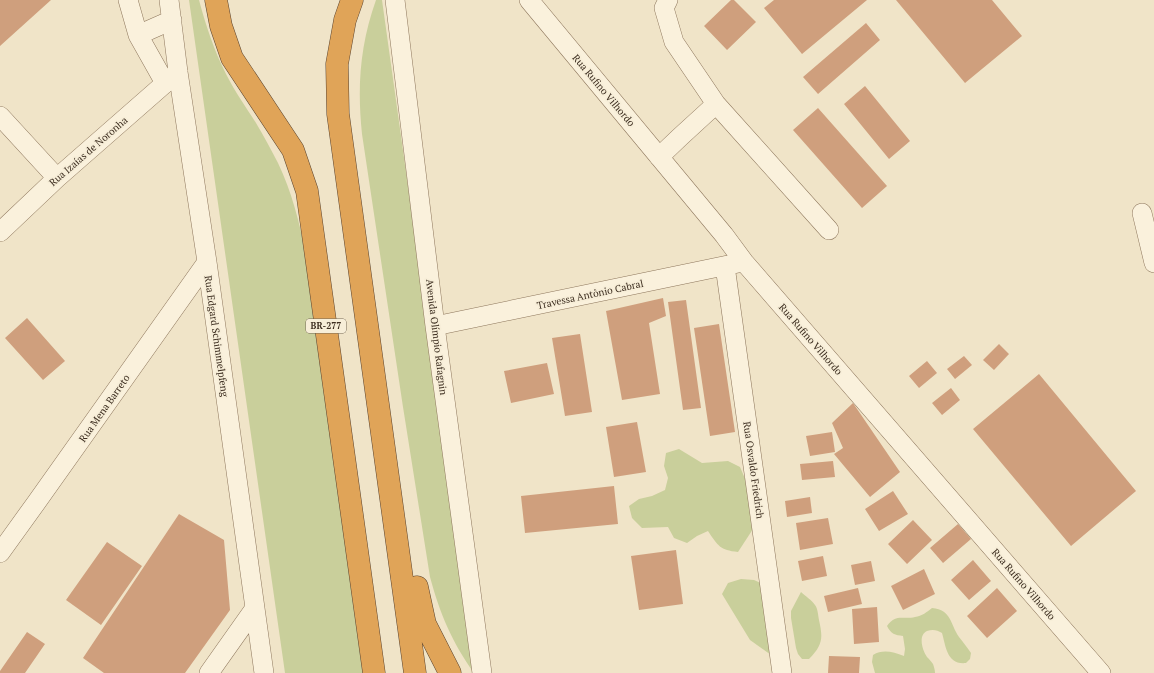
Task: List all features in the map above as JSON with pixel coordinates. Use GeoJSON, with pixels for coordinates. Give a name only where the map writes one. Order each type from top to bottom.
{"type":"FeatureCollection","features":[{"type":"Feature","properties":{"kind":"highway","name":"BR-277"},"geometry":{"type":"LineString","coordinates":[[216,0],[221,26],[232,58],[293,150],[307,191],[374,673]]}},
{"type":"Feature","properties":{"kind":"highway"},"geometry":{"type":"LineString","coordinates":[[352,0],[346,20],[338,64],[338,114],[380,410],[415,673]]}},
{"type":"Feature","properties":{"kind":"highway"},"geometry":{"type":"LineString","coordinates":[[380,410],[425,624],[450,673]]}},
{"type":"Feature","properties":{"kind":"street"},"geometry":{"type":"LineString","coordinates":[[128,0],[138,35],[171,78]]}},
{"type":"Feature","properties":{"kind":"street","name":"Rua Edgard Schimmelpfeng"},"geometry":{"type":"LineString","coordinates":[[169,0],[172,20],[171,78],[207,262],[264,673]]}},
{"type":"Feature","properties":{"kind":"street","name":"Avenida Olímpio Rafagnin"},"geometry":{"type":"LineString","coordinates":[[395,0],[435,326],[482,673]]}},
{"type":"Feature","properties":{"kind":"street","name":"Rua Rufino Vilhordo"},"geometry":{"type":"LineString","coordinates":[[529,0],[744,262],[1100,673]]}},
{"type":"Feature","properties":{"kind":"street"},"geometry":{"type":"LineString","coordinates":[[668,0],[664,8],[674,42],[716,104],[829,230]]}},
{"type":"Feature","properties":{"kind":"street"},"geometry":{"type":"LineString","coordinates":[[138,35],[172,20]]}},
{"type":"Feature","properties":{"kind":"street","name":"Rua Izaías de Noronha"},"geometry":{"type":"LineString","coordinates":[[0,232],[56,178],[171,78]]}},
{"type":"Feature","properties":{"kind":"street"},"geometry":{"type":"LineString","coordinates":[[659,157],[716,104]]}},
{"type":"Feature","properties":{"kind":"street"},"geometry":{"type":"LineString","coordinates":[[0,116],[56,178]]}},
{"type":"Feature","properties":{"kind":"street"},"geometry":{"type":"LineString","coordinates":[[1142,213],[1154,263]]}},
{"type":"Feature","properties":{"kind":"street","name":"Rua Mena Barreto"},"geometry":{"type":"LineString","coordinates":[[0,553],[207,262]]}},
{"type":"Feature","properties":{"kind":"street","name":"Travessa Antônio Cabral"},"geometry":{"type":"LineString","coordinates":[[435,326],[744,262]]}},
{"type":"Feature","properties":{"kind":"street","name":"Rua Osvaldo Friedrich"},"geometry":{"type":"LineString","coordinates":[[725,266],[782,673]]}},
{"type":"Feature","properties":{"kind":"street"},"geometry":{"type":"LineString","coordinates":[[210,673],[255,608]]}},
{"type":"Feature","properties":{"kind":"green space"},"geometry":{"type":"Polygon","coordinates":[[[189,0],[199,0],[204,19],[226,74],[259,128],[278,163],[298,219],[306,253],[366,673],[285,673],[189,0]]]}},
{"type":"Feature","properties":{"kind":"green space"},"geometry":{"type":"Polygon","coordinates":[[[376,0],[382,0],[476,673],[474,673],[453,639],[438,603],[430,577],[362,134],[360,100],[361,66],[366,33],[376,0]]]}},
{"type":"Feature","properties":{"kind":"green space"},"geometry":{"type":"Polygon","coordinates":[[[679,449],[702,463],[728,461],[740,467],[755,502],[753,529],[738,552],[727,550],[720,546],[708,531],[687,543],[674,538],[668,527],[642,528],[632,518],[629,506],[639,499],[652,496],[665,490],[668,478],[664,466],[666,453],[679,449]]]}},
{"type":"Feature","properties":{"kind":"green space"},"geometry":{"type":"Polygon","coordinates":[[[741,579],[754,580],[765,585],[771,655],[750,640],[722,594],[728,583],[741,579]]]}},
{"type":"Feature","properties":{"kind":"green space"},"geometry":{"type":"Polygon","coordinates":[[[801,592],[812,601],[816,607],[821,632],[821,641],[817,650],[809,659],[802,659],[798,654],[791,618],[791,611],[801,592]]]}},
{"type":"Feature","properties":{"kind":"green space"},"geometry":{"type":"Polygon","coordinates":[[[932,608],[939,609],[950,618],[959,637],[971,653],[970,659],[966,663],[955,661],[948,654],[942,633],[931,630],[924,633],[922,636],[922,647],[925,654],[933,664],[935,673],[875,673],[872,662],[873,655],[881,652],[892,652],[904,656],[905,649],[903,636],[895,635],[890,631],[887,626],[890,622],[897,618],[911,618],[920,616],[932,608]]]}},
{"type":"Feature","properties":{"kind":"building"},"geometry":{"type":"Polygon","coordinates":[[[0,0],[51,0],[0,46],[0,0]]]}},
{"type":"Feature","properties":{"kind":"building"},"geometry":{"type":"Polygon","coordinates":[[[731,0],[734,0],[756,22],[727,50],[704,26],[731,0]]]}},
{"type":"Feature","properties":{"kind":"building"},"geometry":{"type":"Polygon","coordinates":[[[774,0],[867,0],[802,54],[764,8],[774,0]]]}},
{"type":"Feature","properties":{"kind":"building"},"geometry":{"type":"Polygon","coordinates":[[[896,0],[992,0],[1022,36],[965,83],[896,0]]]}},
{"type":"Feature","properties":{"kind":"building"},"geometry":{"type":"Polygon","coordinates":[[[866,23],[880,40],[818,94],[803,77],[866,23]]]}},
{"type":"Feature","properties":{"kind":"building"},"geometry":{"type":"Polygon","coordinates":[[[865,86],[910,141],[889,159],[844,104],[865,86]]]}},
{"type":"Feature","properties":{"kind":"building"},"geometry":{"type":"Polygon","coordinates":[[[818,108],[887,186],[862,208],[793,130],[818,108]]]}},
{"type":"Feature","properties":{"kind":"building"},"geometry":{"type":"Polygon","coordinates":[[[663,298],[666,316],[649,323],[660,394],[622,400],[606,311],[663,298]]]}},
{"type":"Feature","properties":{"kind":"building"},"geometry":{"type":"Polygon","coordinates":[[[686,300],[701,408],[683,410],[668,302],[686,300]]]}},
{"type":"Feature","properties":{"kind":"building"},"geometry":{"type":"Polygon","coordinates":[[[27,318],[65,361],[43,380],[5,338],[27,318]]]}},
{"type":"Feature","properties":{"kind":"building"},"geometry":{"type":"Polygon","coordinates":[[[719,324],[735,432],[710,436],[694,328],[719,324]]]}},
{"type":"Feature","properties":{"kind":"building"},"geometry":{"type":"Polygon","coordinates":[[[580,334],[592,412],[565,416],[552,338],[580,334]]]}},
{"type":"Feature","properties":{"kind":"building"},"geometry":{"type":"Polygon","coordinates":[[[999,344],[1009,354],[994,370],[983,360],[999,344]]]}},
{"type":"Feature","properties":{"kind":"building"},"geometry":{"type":"Polygon","coordinates":[[[964,356],[972,365],[955,379],[947,369],[964,356]]]}},
{"type":"Feature","properties":{"kind":"building"},"geometry":{"type":"Polygon","coordinates":[[[927,361],[937,373],[919,388],[909,376],[927,361]]]}},
{"type":"Feature","properties":{"kind":"building"},"geometry":{"type":"Polygon","coordinates":[[[547,363],[554,394],[511,403],[504,371],[547,363]]]}},
{"type":"Feature","properties":{"kind":"building"},"geometry":{"type":"Polygon","coordinates":[[[1039,374],[1136,491],[1071,546],[973,429],[1039,374]]]}},
{"type":"Feature","properties":{"kind":"building"},"geometry":{"type":"Polygon","coordinates":[[[951,388],[960,400],[942,415],[932,403],[951,388]]]}},
{"type":"Feature","properties":{"kind":"building"},"geometry":{"type":"Polygon","coordinates":[[[853,403],[900,472],[870,497],[834,454],[843,448],[832,423],[853,403]]]}},
{"type":"Feature","properties":{"kind":"building"},"geometry":{"type":"Polygon","coordinates":[[[637,422],[646,472],[614,477],[606,427],[637,422]]]}},
{"type":"Feature","properties":{"kind":"building"},"geometry":{"type":"Polygon","coordinates":[[[832,432],[835,452],[810,456],[806,436],[832,432]]]}},
{"type":"Feature","properties":{"kind":"building"},"geometry":{"type":"Polygon","coordinates":[[[833,461],[835,477],[802,480],[800,464],[833,461]]]}},
{"type":"Feature","properties":{"kind":"building"},"geometry":{"type":"Polygon","coordinates":[[[614,486],[618,524],[525,533],[521,496],[614,486]]]}},
{"type":"Feature","properties":{"kind":"building"},"geometry":{"type":"Polygon","coordinates":[[[893,491],[908,514],[879,531],[865,509],[893,491]]]}},
{"type":"Feature","properties":{"kind":"building"},"geometry":{"type":"Polygon","coordinates":[[[810,497],[812,513],[787,517],[785,501],[810,497]]]}},
{"type":"Feature","properties":{"kind":"building"},"geometry":{"type":"Polygon","coordinates":[[[179,514],[224,540],[230,610],[185,673],[104,673],[83,658],[179,514]]]}},
{"type":"Feature","properties":{"kind":"building"},"geometry":{"type":"Polygon","coordinates":[[[828,518],[833,544],[800,550],[796,523],[828,518]]]}},
{"type":"Feature","properties":{"kind":"building"},"geometry":{"type":"Polygon","coordinates":[[[913,520],[932,540],[907,564],[888,544],[913,520]]]}},
{"type":"Feature","properties":{"kind":"building"},"geometry":{"type":"Polygon","coordinates":[[[958,524],[971,539],[943,563],[930,548],[958,524]]]}},
{"type":"Feature","properties":{"kind":"building"},"geometry":{"type":"Polygon","coordinates":[[[107,542],[142,566],[101,625],[66,600],[107,542]]]}},
{"type":"Feature","properties":{"kind":"building"},"geometry":{"type":"Polygon","coordinates":[[[676,550],[683,604],[639,610],[631,556],[676,550]]]}},
{"type":"Feature","properties":{"kind":"building"},"geometry":{"type":"Polygon","coordinates":[[[823,556],[827,576],[802,581],[798,561],[823,556]]]}},
{"type":"Feature","properties":{"kind":"building"},"geometry":{"type":"Polygon","coordinates":[[[973,560],[991,581],[969,600],[951,580],[973,560]]]}},
{"type":"Feature","properties":{"kind":"building"},"geometry":{"type":"Polygon","coordinates":[[[871,561],[875,581],[855,585],[851,565],[871,561]]]}},
{"type":"Feature","properties":{"kind":"building"},"geometry":{"type":"Polygon","coordinates":[[[924,569],[935,594],[903,610],[891,586],[924,569]]]}},
{"type":"Feature","properties":{"kind":"building"},"geometry":{"type":"Polygon","coordinates":[[[858,588],[862,604],[828,612],[824,596],[858,588]]]}},
{"type":"Feature","properties":{"kind":"building"},"geometry":{"type":"Polygon","coordinates":[[[997,588],[1017,611],[987,638],[967,616],[997,588]]]}},
{"type":"Feature","properties":{"kind":"building"},"geometry":{"type":"Polygon","coordinates":[[[877,607],[879,642],[854,644],[852,609],[877,607]]]}},
{"type":"Feature","properties":{"kind":"building"},"geometry":{"type":"Polygon","coordinates":[[[27,632],[45,644],[25,673],[0,673],[0,671],[27,632]]]}},
{"type":"Feature","properties":{"kind":"building"},"geometry":{"type":"Polygon","coordinates":[[[829,656],[860,657],[859,673],[828,673],[829,656]]]}}]}
